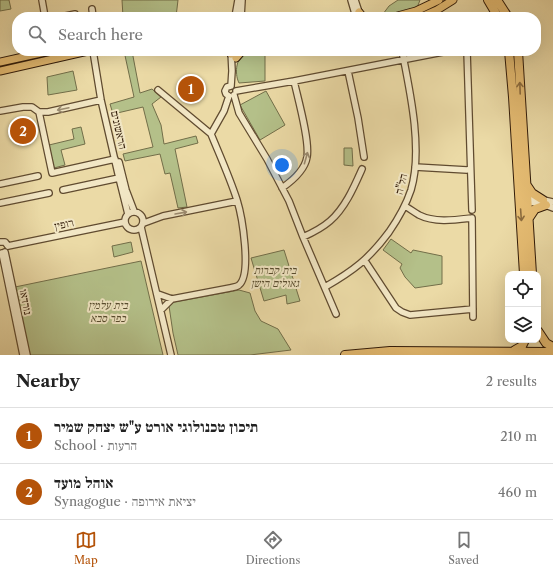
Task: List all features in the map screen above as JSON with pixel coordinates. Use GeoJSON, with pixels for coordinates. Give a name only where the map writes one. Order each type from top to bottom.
{"type":"FeatureCollection","features":[{"type":"Feature","properties":{"kind":"highway"},"geometry":{"type":"LineString","coordinates":[[488,0],[495,12]]}},
{"type":"Feature","properties":{"kind":"highway"},"geometry":{"type":"LineString","coordinates":[[497,0],[505,12]]}},
{"type":"Feature","properties":{"kind":"highway"},"geometry":{"type":"LineString","coordinates":[[509,56],[525,201],[529,218],[532,271]]}},
{"type":"Feature","properties":{"kind":"highway"},"geometry":{"type":"LineString","coordinates":[[518,56],[526,183],[524,271]]}},
{"type":"Feature","properties":{"kind":"highway"},"geometry":{"type":"LineString","coordinates":[[526,183],[532,193],[549,204]]}},
{"type":"Feature","properties":{"kind":"highway"},"geometry":{"type":"LineString","coordinates":[[529,218],[535,209],[549,204]]}},
{"type":"Feature","properties":{"kind":"highway"},"geometry":{"type":"LineString","coordinates":[[541,336],[546,343],[553,347]]}},
{"type":"Feature","properties":{"kind":"highway"},"geometry":{"type":"LineString","coordinates":[[513,351],[522,346],[524,343]]}},
{"type":"Feature","properties":{"kind":"highway"},"geometry":{"type":"LineString","coordinates":[[526,343],[528,353]]}},
{"type":"Feature","properties":{"kind":"highway"},"geometry":{"type":"LineString","coordinates":[[538,343],[540,353]]}},
{"type":"Feature","properties":{"kind":"highway"},"geometry":{"type":"LineString","coordinates":[[345,355],[390,351],[553,352]]}},
{"type":"Feature","properties":{"kind":"main road"},"geometry":{"type":"LineString","coordinates":[[412,12],[440,0]]}},
{"type":"Feature","properties":{"kind":"main road"},"geometry":{"type":"LineString","coordinates":[[432,12],[453,0]]}},
{"type":"Feature","properties":{"kind":"main road"},"geometry":{"type":"LineString","coordinates":[[0,62],[27,56]]}},
{"type":"Feature","properties":{"kind":"main road"},"geometry":{"type":"LineString","coordinates":[[0,71],[67,56]]}},
{"type":"Feature","properties":{"kind":"street"},"geometry":{"type":"LineString","coordinates":[[42,0],[45,12]]}},
{"type":"Feature","properties":{"kind":"street"},"geometry":{"type":"LineString","coordinates":[[236,12],[238,0]]}},
{"type":"Feature","properties":{"kind":"street"},"geometry":{"type":"LineString","coordinates":[[241,12],[242,0]]}},
{"type":"Feature","properties":{"kind":"street","name":"הראשונים"},"geometry":{"type":"LineString","coordinates":[[94,56],[102,100],[128,214]]}},
{"type":"Feature","properties":{"kind":"street","name":"הראשונים"},"geometry":{"type":"LineString","coordinates":[[97,56],[118,158],[126,190],[134,212]]}},
{"type":"Feature","properties":{"kind":"street"},"geometry":{"type":"LineString","coordinates":[[211,134],[233,94],[234,87],[231,86],[233,56]]}},
{"type":"Feature","properties":{"kind":"street","name":"הל\"ה"},"geometry":{"type":"LineString","coordinates":[[325,287],[348,275],[365,261],[380,244],[405,206],[412,188],[415,167],[413,107],[403,56]]}},
{"type":"Feature","properties":{"kind":"street"},"geometry":{"type":"LineString","coordinates":[[231,86],[227,87],[225,91],[226,94],[233,94],[424,56]]}},
{"type":"Feature","properties":{"kind":"street"},"geometry":{"type":"LineString","coordinates":[[467,56],[472,210]]}},
{"type":"Feature","properties":{"kind":"street"},"geometry":{"type":"LineString","coordinates":[[348,71],[358,118],[364,157]]}},
{"type":"Feature","properties":{"kind":"street"},"geometry":{"type":"LineString","coordinates":[[282,188],[292,180],[307,159],[308,150],[294,81]]}},
{"type":"Feature","properties":{"kind":"street"},"geometry":{"type":"LineString","coordinates":[[158,90],[211,134],[237,201],[246,252],[245,269],[242,280],[238,286],[172,299],[158,294]]}},
{"type":"Feature","properties":{"kind":"street"},"geometry":{"type":"LineString","coordinates":[[233,94],[239,113],[289,201],[336,314]]}},
{"type":"Feature","properties":{"kind":"street"},"geometry":{"type":"LineString","coordinates":[[0,110],[32,107],[39,112],[48,112],[102,100]]}},
{"type":"Feature","properties":{"kind":"street"},"geometry":{"type":"LineString","coordinates":[[39,112],[52,173],[115,158]]}},
{"type":"Feature","properties":{"kind":"street"},"geometry":{"type":"LineString","coordinates":[[415,167],[470,169]]}},
{"type":"Feature","properties":{"kind":"street"},"geometry":{"type":"LineString","coordinates":[[303,237],[318,230],[330,221],[339,211],[350,194],[362,169]]}},
{"type":"Feature","properties":{"kind":"street"},"geometry":{"type":"LineString","coordinates":[[0,184],[38,176]]}},
{"type":"Feature","properties":{"kind":"street"},"geometry":{"type":"LineString","coordinates":[[64,190],[119,178]]}},
{"type":"Feature","properties":{"kind":"street"},"geometry":{"type":"LineString","coordinates":[[0,203],[48,193]]}},
{"type":"Feature","properties":{"kind":"street"},"geometry":{"type":"LineString","coordinates":[[171,355],[142,225],[142,216],[138,212],[128,214],[125,222],[127,228],[133,230],[139,229],[142,225],[163,216],[237,201]]}},
{"type":"Feature","properties":{"kind":"street"},"geometry":{"type":"LineString","coordinates":[[525,201],[549,204]]}},
{"type":"Feature","properties":{"kind":"street"},"geometry":{"type":"LineString","coordinates":[[405,206],[419,215],[428,218],[452,220],[472,218],[473,318]]}},
{"type":"Feature","properties":{"kind":"street","name":"רופין"},"geometry":{"type":"LineString","coordinates":[[8,246],[125,222]]}},
{"type":"Feature","properties":{"kind":"street"},"geometry":{"type":"LineString","coordinates":[[0,240],[5,242],[8,246],[8,250],[2,253]]}},
{"type":"Feature","properties":{"kind":"street","name":"נורדאו"},"geometry":{"type":"LineString","coordinates":[[2,253],[23,355]]}},
{"type":"Feature","properties":{"kind":"street","name":"נורדאו"},"geometry":{"type":"LineString","coordinates":[[2,253],[27,355]]}},
{"type":"Feature","properties":{"kind":"street"},"geometry":{"type":"LineString","coordinates":[[365,261],[396,308],[402,312],[410,315],[473,309]]}},
{"type":"Feature","properties":{"kind":"street"},"geometry":{"type":"LineString","coordinates":[[161,310],[172,299]]}},
{"type":"Feature","properties":{"kind":"green space"},"geometry":{"type":"Polygon","coordinates":[[[0,0],[9,0],[11,9],[0,11],[0,0]]]}},
{"type":"Feature","properties":{"kind":"green space"},"geometry":{"type":"Polygon","coordinates":[[[122,0],[178,0],[177,12],[123,12],[122,0]]]}},
{"type":"Feature","properties":{"kind":"green space"},"geometry":{"type":"Polygon","coordinates":[[[398,0],[420,0],[417,8],[403,12],[384,12],[389,6],[398,0]]]}},
{"type":"Feature","properties":{"kind":"green space"},"geometry":{"type":"Polygon","coordinates":[[[125,56],[133,56],[140,93],[152,89],[161,97],[152,104],[161,125],[164,144],[196,136],[198,143],[175,149],[187,207],[178,208],[170,173],[165,174],[160,154],[125,161],[123,154],[153,147],[143,107],[113,114],[110,104],[134,97],[125,56]]]}},
{"type":"Feature","properties":{"kind":"green space"},"geometry":{"type":"Polygon","coordinates":[[[265,56],[265,81],[239,83],[236,70],[241,57],[265,56]]]}},
{"type":"Feature","properties":{"kind":"green space"},"geometry":{"type":"Polygon","coordinates":[[[73,71],[77,90],[48,95],[47,77],[73,71]]]}},
{"type":"Feature","properties":{"kind":"green space"},"geometry":{"type":"Polygon","coordinates":[[[266,91],[285,125],[260,140],[240,105],[266,91]]]}},
{"type":"Feature","properties":{"kind":"green space"},"geometry":{"type":"Polygon","coordinates":[[[81,127],[85,144],[61,150],[65,165],[54,168],[49,145],[74,139],[72,129],[81,127]]]}},
{"type":"Feature","properties":{"kind":"green space"},"geometry":{"type":"Polygon","coordinates":[[[344,148],[352,148],[353,166],[344,165],[344,148]]]}},
{"type":"Feature","properties":{"kind":"green space"},"geometry":{"type":"Polygon","coordinates":[[[391,239],[411,253],[413,250],[442,256],[442,284],[415,288],[405,277],[400,268],[402,264],[383,250],[391,239]]]}},
{"type":"Feature","properties":{"kind":"green space"},"geometry":{"type":"Polygon","coordinates":[[[131,242],[133,252],[114,257],[112,246],[131,242]]]}},
{"type":"Feature","properties":{"kind":"green space","name":"בית קברות גאולים הישן"},"geometry":{"type":"Polygon","coordinates":[[[284,250],[300,301],[287,304],[286,295],[264,301],[251,258],[284,250]]]}},
{"type":"Feature","properties":{"kind":"green space","name":"בית עלמין כפר סבא"},"geometry":{"type":"Polygon","coordinates":[[[141,261],[163,355],[29,355],[15,287],[141,261]]]}},
{"type":"Feature","properties":{"kind":"green space"},"geometry":{"type":"Polygon","coordinates":[[[239,290],[250,293],[255,311],[261,321],[278,329],[291,350],[250,355],[178,355],[169,306],[174,302],[239,290]]]}},
{"type":"Feature","properties":{"kind":"place","name":"תיכון טכנולוגי אורט ע\"ש יצחק שמיר"},"geometry":{"type":"Point","coordinates":[191,89]}},
{"type":"Feature","properties":{"kind":"place","name":"אוהל מועד"},"geometry":{"type":"Point","coordinates":[23,131]}}]}
